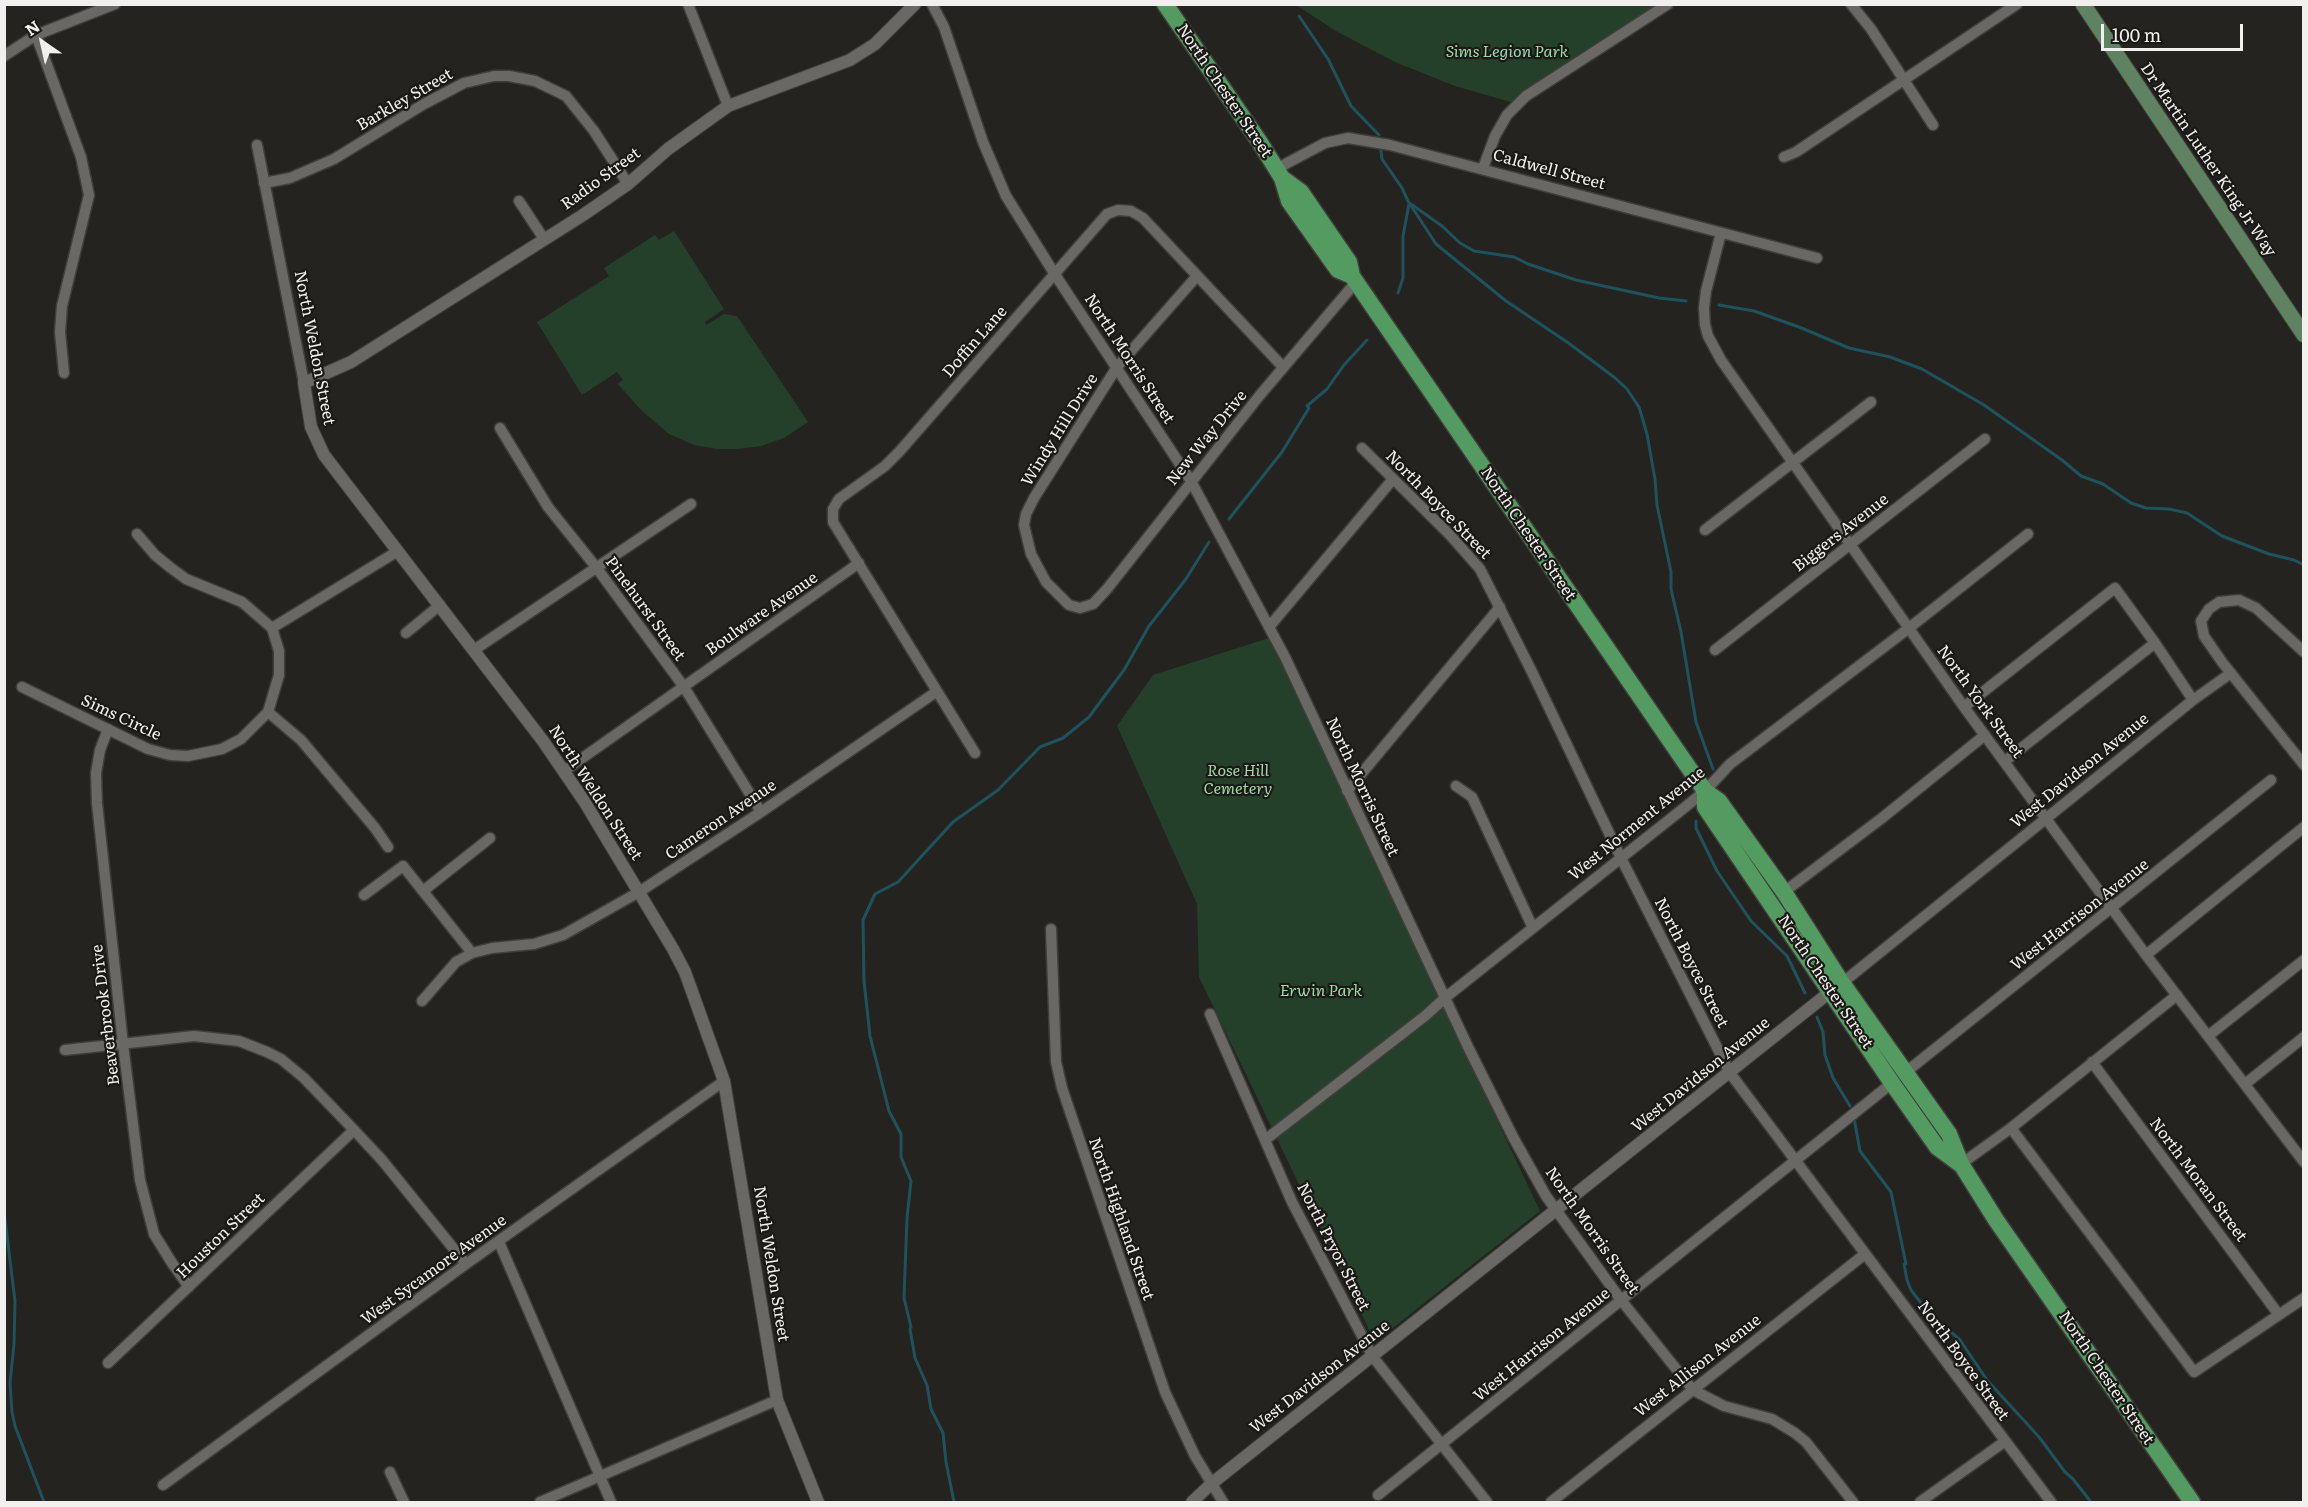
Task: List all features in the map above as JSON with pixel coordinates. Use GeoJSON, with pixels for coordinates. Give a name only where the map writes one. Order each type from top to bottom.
{"type":"FeatureCollection","features":[{"type":"Feature","properties":{"kind":"main road","name":"North Chester Street"},"geometry":{"type":"LineString","coordinates":[[1166,4],[1279,174],[1301,192],[1349,262],[1354,279],[1705,791],[1719,801],[1784,892],[1892,1083],[1937,1148],[1960,1164]]}},
{"type":"Feature","properties":{"kind":"main road","name":"Dr Martin Luther King Jr Way"},"geometry":{"type":"LineString","coordinates":[[2083,4],[2304,335]]}},
{"type":"Feature","properties":{"kind":"main road","name":"North Chester Street"},"geometry":{"type":"LineString","coordinates":[[1705,791],[1705,807],[1837,987],[1906,1072],[1949,1134],[1960,1164],[1996,1220],[2192,1503]]}},
{"type":"Feature","properties":{"kind":"street"},"geometry":{"type":"LineString","coordinates":[[4,56],[36,36],[115,4]]}},
{"type":"Feature","properties":{"kind":"street"},"geometry":{"type":"LineString","coordinates":[[688,4],[728,106]]}},
{"type":"Feature","properties":{"kind":"street","name":"Radio Street"},"geometry":{"type":"LineString","coordinates":[[304,383],[351,362],[544,239],[628,184],[668,149],[728,106],[850,60],[875,44],[915,4]]}},
{"type":"Feature","properties":{"kind":"street","name":"North Morris Street"},"geometry":{"type":"LineString","coordinates":[[932,4],[944,27],[996,174],[1006,196],[1191,481],[1269,627],[1513,1137],[1556,1212],[1621,1300],[1693,1390],[1724,1406],[1772,1419],[1795,1433],[1806,1442],[1853,1503]]}},
{"type":"Feature","properties":{"kind":"street"},"geometry":{"type":"LineString","coordinates":[[1483,168],[1507,115],[1526,96],[1668,4]]}},
{"type":"Feature","properties":{"kind":"street"},"geometry":{"type":"LineString","coordinates":[[1851,4],[1871,29],[1933,125]]}},
{"type":"Feature","properties":{"kind":"street"},"geometry":{"type":"LineString","coordinates":[[1784,157],[1796,152],[2017,4]]}},
{"type":"Feature","properties":{"kind":"street"},"geometry":{"type":"LineString","coordinates":[[36,36],[81,157],[89,195],[62,306],[60,332],[64,373]]}},
{"type":"Feature","properties":{"kind":"street","name":"Barkley Street"},"geometry":{"type":"LineString","coordinates":[[264,183],[291,178],[334,159],[432,99],[464,83],[494,76],[509,76],[535,81],[566,96],[594,131],[628,184]]}},
{"type":"Feature","properties":{"kind":"street","name":"Caldwell Street"},"geometry":{"type":"LineString","coordinates":[[1279,174],[1316,147],[1348,138],[1390,145],[1483,168],[1817,258]]}},
{"type":"Feature","properties":{"kind":"street","name":"North Weldon Street"},"geometry":{"type":"LineString","coordinates":[[257,145],[311,427],[324,455],[564,771],[639,892],[685,972],[724,1081],[777,1400],[818,1503]]}},
{"type":"Feature","properties":{"kind":"street"},"geometry":{"type":"LineString","coordinates":[[519,201],[544,239]]}},
{"type":"Feature","properties":{"kind":"street","name":"Doffin Lane"},"geometry":{"type":"LineString","coordinates":[[859,564],[833,522],[833,509],[839,499],[885,466],[899,452],[1107,214],[1118,210],[1131,211],[1143,218],[1197,276]]}},
{"type":"Feature","properties":{"kind":"street","name":"North York Street"},"geometry":{"type":"LineString","coordinates":[[1721,233],[1706,291],[1705,325],[1708,336],[1721,360],[2046,820],[2303,1161]]}},
{"type":"Feature","properties":{"kind":"street"},"geometry":{"type":"LineString","coordinates":[[1197,276],[1283,367]]}},
{"type":"Feature","properties":{"kind":"street","name":"Windy Hill Drive"},"geometry":{"type":"LineString","coordinates":[[1080,608],[1069,605],[1046,582],[1031,554],[1024,525],[1026,514],[1118,368],[1197,276]]}},
{"type":"Feature","properties":{"kind":"street","name":"New Way Drive"},"geometry":{"type":"LineString","coordinates":[[1080,608],[1093,604],[1107,589],[1354,279]]}},
{"type":"Feature","properties":{"kind":"street"},"geometry":{"type":"LineString","coordinates":[[1705,530],[1871,402]]}},
{"type":"Feature","properties":{"kind":"street","name":"Pinehurst Street"},"geometry":{"type":"LineString","coordinates":[[500,428],[548,507],[596,567],[684,687],[761,812]]}},
{"type":"Feature","properties":{"kind":"street","name":"Biggers Avenue"},"geometry":{"type":"LineString","coordinates":[[1715,650],[1985,439]]}},
{"type":"Feature","properties":{"kind":"street","name":"North Boyce Street"},"geometry":{"type":"LineString","coordinates":[[1362,448],[1471,557],[1480,569],[1621,858],[1730,1073],[2051,1503]]}},
{"type":"Feature","properties":{"kind":"street"},"geometry":{"type":"LineString","coordinates":[[1269,627],[1393,479]]}},
{"type":"Feature","properties":{"kind":"street"},"geometry":{"type":"LineString","coordinates":[[474,651],[691,504]]}},
{"type":"Feature","properties":{"kind":"street"},"geometry":{"type":"LineString","coordinates":[[136,534],[155,555],[186,579],[242,602],[272,628],[398,552]]}},
{"type":"Feature","properties":{"kind":"street","name":"West Norment Avenue"},"geometry":{"type":"LineString","coordinates":[[1265,1140],[1425,1016],[1705,791],[1730,765],[2028,534]]}},
{"type":"Feature","properties":{"kind":"street"},"geometry":{"type":"LineString","coordinates":[[859,564],[975,753]]}},
{"type":"Feature","properties":{"kind":"street","name":"Boulware Avenue"},"geometry":{"type":"LineString","coordinates":[[564,771],[859,564]]}},
{"type":"Feature","properties":{"kind":"street"},"geometry":{"type":"LineString","coordinates":[[1964,707],[2115,588],[2193,700]]}},
{"type":"Feature","properties":{"kind":"street"},"geometry":{"type":"LineString","coordinates":[[2304,652],[2256,608],[2246,602],[2228,599],[2219,602],[2209,609],[2201,621],[2204,636],[2304,765]]}},
{"type":"Feature","properties":{"kind":"street"},"geometry":{"type":"LineString","coordinates":[[406,633],[440,605]]}},
{"type":"Feature","properties":{"kind":"street"},"geometry":{"type":"LineString","coordinates":[[1347,791],[1500,607]]}},
{"type":"Feature","properties":{"kind":"street","name":"Sims Circle"},"geometry":{"type":"LineString","coordinates":[[22,687],[148,749],[170,755],[188,756],[222,749],[255,727],[268,712],[279,675],[279,651],[272,628]]}},
{"type":"Feature","properties":{"kind":"street"},"geometry":{"type":"LineString","coordinates":[[2005,762],[2155,643]]}},
{"type":"Feature","properties":{"kind":"street","name":"West Davidson Avenue"},"geometry":{"type":"LineString","coordinates":[[1192,1503],[1211,1484],[1556,1212],[2193,700],[2231,673]]}},
{"type":"Feature","properties":{"kind":"street","name":"Cameron Avenue"},"geometry":{"type":"LineString","coordinates":[[422,1001],[456,962],[472,953],[492,948],[534,944],[555,938],[639,892],[936,692]]}},
{"type":"Feature","properties":{"kind":"street"},"geometry":{"type":"LineString","coordinates":[[268,712],[301,741],[388,847]]}},
{"type":"Feature","properties":{"kind":"street","name":"Beaverbrook Drive"},"geometry":{"type":"LineString","coordinates":[[108,729],[100,750],[96,773],[123,1044],[140,1180],[150,1220],[162,1248],[189,1287]]}},
{"type":"Feature","properties":{"kind":"street"},"geometry":{"type":"LineString","coordinates":[[1784,892],[1985,735]]}},
{"type":"Feature","properties":{"kind":"street","name":"West Harrison Avenue"},"geometry":{"type":"LineString","coordinates":[[1906,1072],[2271,780]]}},
{"type":"Feature","properties":{"kind":"street"},"geometry":{"type":"LineString","coordinates":[[1456,786],[1472,797],[1533,928]]}},
{"type":"Feature","properties":{"kind":"street"},"geometry":{"type":"LineString","coordinates":[[2146,955],[2304,826]]}},
{"type":"Feature","properties":{"kind":"street"},"geometry":{"type":"LineString","coordinates":[[423,891],[490,838]]}},
{"type":"Feature","properties":{"kind":"street"},"geometry":{"type":"LineString","coordinates":[[364,895],[403,867],[472,953]]}},
{"type":"Feature","properties":{"kind":"street","name":"North Highland Street"},"geometry":{"type":"LineString","coordinates":[[1051,929],[1056,1062],[1062,1088],[1158,1375],[1195,1456],[1223,1503]]}},
{"type":"Feature","properties":{"kind":"street"},"geometry":{"type":"LineString","coordinates":[[2208,1036],[2304,960]]}},
{"type":"Feature","properties":{"kind":"street"},"geometry":{"type":"LineString","coordinates":[[1960,1164],[2011,1128],[2177,995]]}},
{"type":"Feature","properties":{"kind":"street","name":"North Pryor Street"},"geometry":{"type":"LineString","coordinates":[[1210,1014],[1298,1212],[1373,1357],[1487,1503]]}},
{"type":"Feature","properties":{"kind":"street"},"geometry":{"type":"LineString","coordinates":[[65,1050],[194,1036],[224,1038],[253,1045],[274,1055],[292,1068],[382,1160],[466,1264]]}},
{"type":"Feature","properties":{"kind":"street"},"geometry":{"type":"LineString","coordinates":[[2245,1084],[2304,1037]]}},
{"type":"Feature","properties":{"kind":"street","name":"North Moran Street"},"geometry":{"type":"LineString","coordinates":[[2092,1062],[2279,1315]]}},
{"type":"Feature","properties":{"kind":"street","name":"West Sycamore Avenue"},"geometry":{"type":"LineString","coordinates":[[163,1485],[466,1264],[724,1081]]}},
{"type":"Feature","properties":{"kind":"street","name":"West Harrison Avenue"},"geometry":{"type":"LineString","coordinates":[[1378,1495],[1892,1083]]}},
{"type":"Feature","properties":{"kind":"street"},"geometry":{"type":"LineString","coordinates":[[2011,1128],[2194,1372],[2304,1298]]}},
{"type":"Feature","properties":{"kind":"street","name":"Houston Street"},"geometry":{"type":"LineString","coordinates":[[108,1363],[354,1130]]}},
{"type":"Feature","properties":{"kind":"street"},"geometry":{"type":"LineString","coordinates":[[499,1242],[610,1503]]}},
{"type":"Feature","properties":{"kind":"street","name":"West Allison Avenue"},"geometry":{"type":"LineString","coordinates":[[1551,1503],[1864,1254]]}},
{"type":"Feature","properties":{"kind":"street"},"geometry":{"type":"LineString","coordinates":[[540,1503],[777,1400]]}},
{"type":"Feature","properties":{"kind":"street"},"geometry":{"type":"LineString","coordinates":[[1920,1503],[2004,1442]]}},
{"type":"Feature","properties":{"kind":"street"},"geometry":{"type":"LineString","coordinates":[[390,1472],[404,1503]]}},
{"type":"Feature","properties":{"kind":"green space","name":"Sims Legion Park"},"geometry":{"type":"Polygon","coordinates":[[[1296,5],[1668,5],[1518,104],[1455,86],[1395,62],[1336,31],[1296,5]]]}},
{"type":"Feature","properties":{"kind":"green space"},"geometry":{"type":"Polygon","coordinates":[[[674,231],[724,309],[705,322],[706,325],[724,314],[737,316],[808,422],[784,438],[761,446],[737,449],[717,449],[694,445],[669,434],[640,409],[618,384],[623,380],[617,372],[582,395],[537,322],[609,276],[604,268],[655,235],[659,240],[674,231]]]}},
{"type":"Feature","properties":{"kind":"green space","name":"Erwin Park"},"geometry":{"type":"Polygon","coordinates":[[[1269,638],[1540,1211],[1375,1342],[1199,977],[1197,904],[1117,726],[1153,675],[1269,638]]]}},
{"type":"Feature","properties":{"kind":"waterway"},"geometry":{"type":"LineString","coordinates":[[1299,16],[1328,59],[1351,106],[1379,135]]}},
{"type":"Feature","properties":{"kind":"waterway"},"geometry":{"type":"LineString","coordinates":[[1381,151],[1382,159],[1436,244],[1506,301],[1614,377],[1627,389],[1639,407],[1647,434],[1657,505],[1671,572],[1671,589],[1681,632],[1696,722],[1713,769]]}},
{"type":"Feature","properties":{"kind":"waterway"},"geometry":{"type":"LineString","coordinates":[[1398,293],[1403,278],[1403,236],[1409,204]]}},
{"type":"Feature","properties":{"kind":"waterway"},"geometry":{"type":"LineString","coordinates":[[1411,204],[1442,226],[1460,243],[1474,251],[1514,257],[1576,280],[1659,298],[1686,301]]}},
{"type":"Feature","properties":{"kind":"waterway"},"geometry":{"type":"LineString","coordinates":[[1719,305],[1754,311],[1849,348],[1890,357],[1922,369],[1984,405],[2081,476],[2103,484],[2131,503],[2146,508],[2187,513],[2222,536],[2304,565]]}},
{"type":"Feature","properties":{"kind":"waterway"},"geometry":{"type":"LineString","coordinates":[[1229,519],[1282,452],[1309,408],[1307,406],[1327,389],[1344,365],[1367,340]]}},
{"type":"Feature","properties":{"kind":"waterway"},"geometry":{"type":"LineString","coordinates":[[954,1502],[943,1433],[931,1409],[927,1385],[915,1358],[904,1298],[911,1181],[901,1157],[901,1134],[889,1111],[870,1036],[864,981],[863,920],[875,894],[898,882],[953,822],[998,790],[1040,747],[1063,738],[1089,717],[1124,670],[1149,626],[1186,579],[1209,542]]}},
{"type":"Feature","properties":{"kind":"waterway"},"geometry":{"type":"LineString","coordinates":[[1696,821],[1696,828],[1717,871],[1751,921],[1787,956],[1805,993]]}},
{"type":"Feature","properties":{"kind":"waterway"},"geometry":{"type":"LineString","coordinates":[[1817,1017],[1823,1032],[1825,1055],[1833,1078],[1850,1106]]}},
{"type":"Feature","properties":{"kind":"waterway"},"geometry":{"type":"LineString","coordinates":[[1854,1118],[1860,1151],[1891,1192],[1906,1264],[1904,1264],[1907,1280],[1911,1290],[1928,1312],[1960,1340],[1987,1380],[2039,1437],[2091,1502]]}},
{"type":"Feature","properties":{"kind":"waterway"},"geometry":{"type":"LineString","coordinates":[[4,1211],[15,1301],[10,1383],[12,1412],[15,1426],[44,1502]]}},
{"type":"Feature","properties":{"kind":"park label","name":"Rose Hill Cemetery"},"geometry":{"type":"Point","coordinates":[1238,780]}}]}
